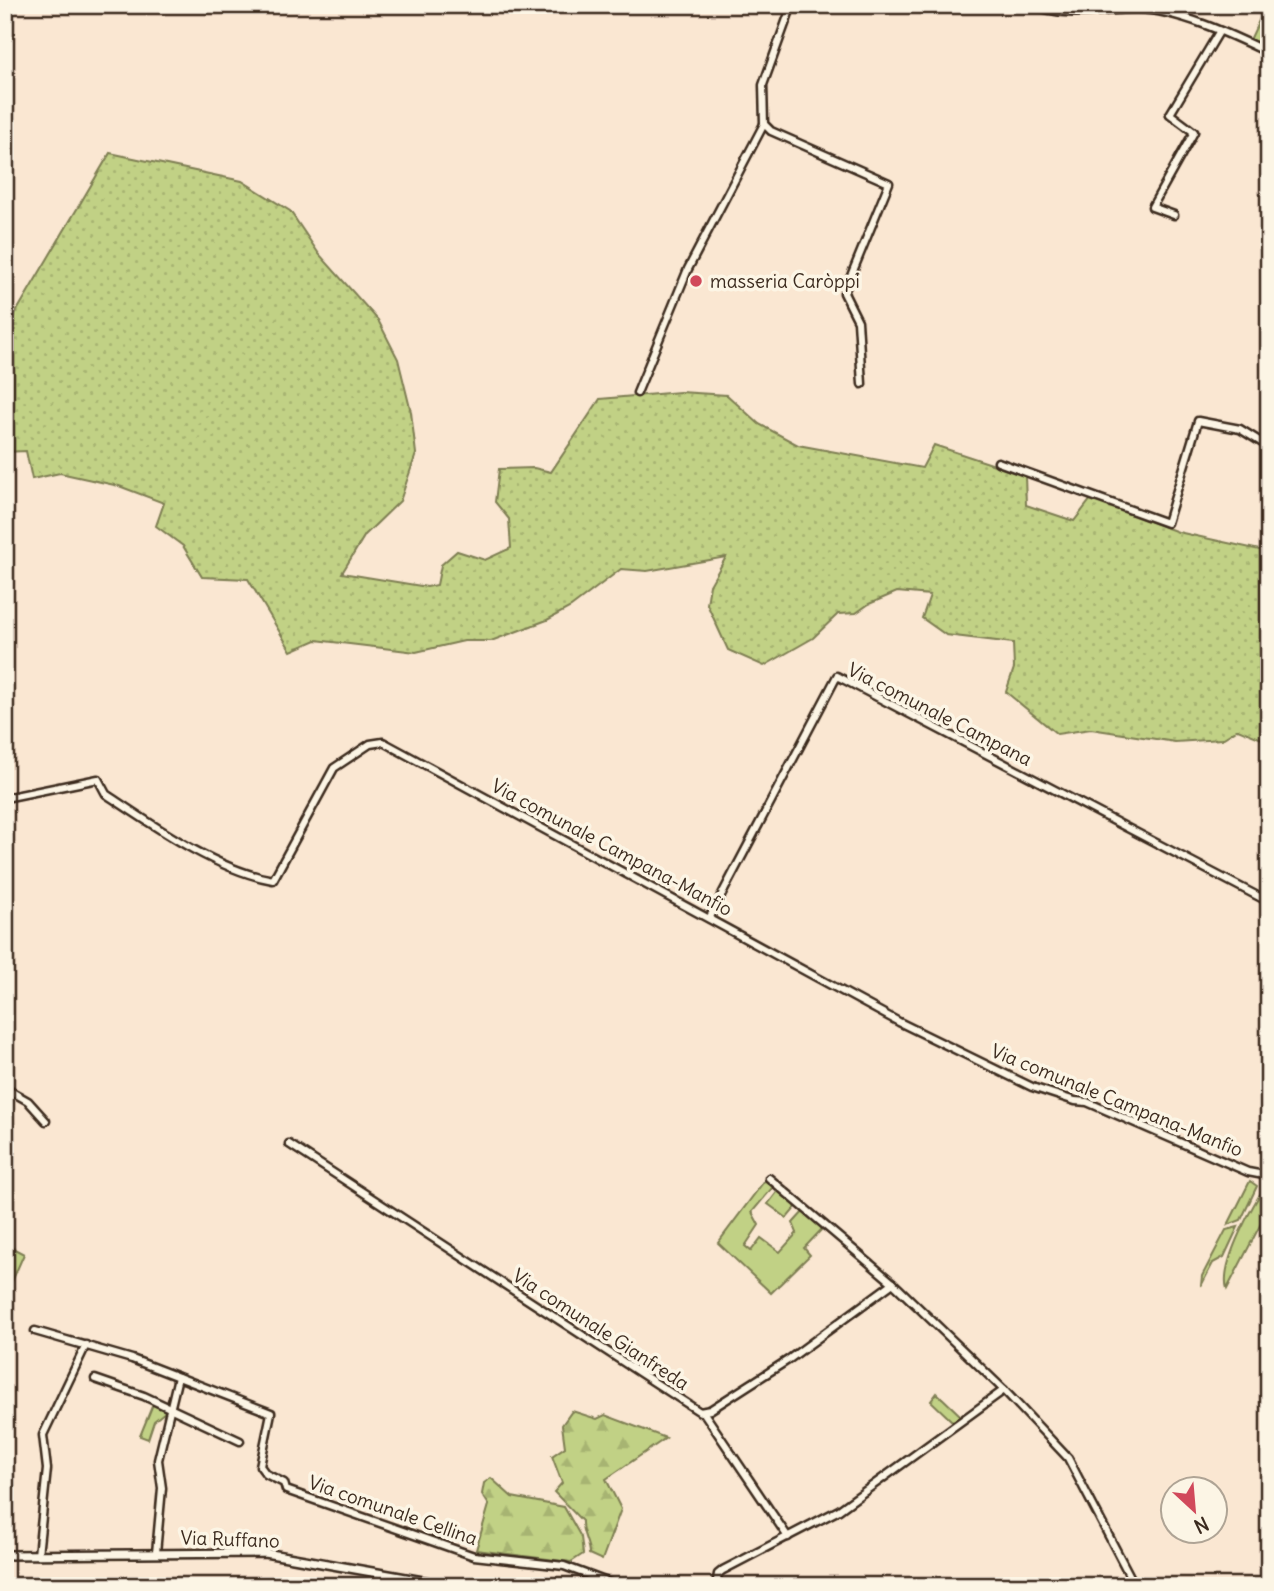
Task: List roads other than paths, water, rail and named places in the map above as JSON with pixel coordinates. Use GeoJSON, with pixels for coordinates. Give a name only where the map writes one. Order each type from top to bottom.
{"type":"FeatureCollection","features":[{"type":"Feature","properties":{"kind":"street"},"geometry":{"type":"LineString","coordinates":[[637,393],[688,269],[764,124],[763,85],[792,5]]}},
{"type":"Feature","properties":{"kind":"street"},"geometry":{"type":"LineString","coordinates":[[1033,5],[1043,9],[1080,13],[1137,9],[1200,24],[1269,53]]}},
{"type":"Feature","properties":{"kind":"street"},"geometry":{"type":"LineString","coordinates":[[1174,215],[1152,207],[1194,132],[1170,114],[1219,32]]}},
{"type":"Feature","properties":{"kind":"street"},"geometry":{"type":"LineString","coordinates":[[764,124],[771,131],[889,183],[844,293],[858,321],[862,384]]}},
{"type":"Feature","properties":{"kind":"street"},"geometry":{"type":"LineString","coordinates":[[998,462],[1167,523],[1198,421],[1240,429],[1269,447]]}},
{"type":"Feature","properties":{"kind":"street","name":"Via comunale Campana"},"geometry":{"type":"LineString","coordinates":[[710,916],[837,676],[1269,902]]}},
{"type":"Feature","properties":{"kind":"street","name":"Via comunale Campana-Manfio"},"geometry":{"type":"LineString","coordinates":[[5,798],[98,779],[106,794],[223,865],[245,875],[273,880],[334,768],[370,744],[383,741],[710,916],[900,1022],[1032,1087],[1075,1101],[1087,1102],[1248,1172],[1269,1176]]}},
{"type":"Feature","properties":{"kind":"street"},"geometry":{"type":"LineString","coordinates":[[5,1088],[28,1101],[46,1121]]}},
{"type":"Feature","properties":{"kind":"street","name":"Via comunale Gianfreda"},"geometry":{"type":"LineString","coordinates":[[289,1144],[704,1413]]}},
{"type":"Feature","properties":{"kind":"street"},"geometry":{"type":"LineString","coordinates":[[768,1178],[893,1283],[1004,1390],[1068,1458],[1135,1586]]}},
{"type":"Feature","properties":{"kind":"street"},"geometry":{"type":"LineString","coordinates":[[788,1537],[704,1413],[788,1360],[893,1283]]}},
{"type":"Feature","properties":{"kind":"street","name":"Via comunale Cellina"},"geometry":{"type":"LineString","coordinates":[[35,1331],[86,1345],[271,1413],[260,1466],[266,1474],[284,1483],[286,1490],[474,1556],[564,1566],[618,1586]]}},
{"type":"Feature","properties":{"kind":"street"},"geometry":{"type":"LineString","coordinates":[[38,1555],[47,1469],[43,1435],[86,1345]]}},
{"type":"Feature","properties":{"kind":"street"},"geometry":{"type":"LineString","coordinates":[[156,1553],[161,1501],[159,1460],[178,1377]]}},
{"type":"Feature","properties":{"kind":"street"},"geometry":{"type":"LineString","coordinates":[[95,1379],[171,1408],[240,1441]]}},
{"type":"Feature","properties":{"kind":"street"},"geometry":{"type":"LineString","coordinates":[[716,1586],[718,1574],[723,1570],[839,1510],[1004,1390]]}},
{"type":"Feature","properties":{"kind":"street","name":"Via Ruffano"},"geometry":{"type":"LineString","coordinates":[[5,1555],[265,1553],[451,1586]]}},
{"type":"Feature","properties":{"kind":"place","name":"masseria Caròppi"},"geometry":{"type":"Point","coordinates":[696,281]}}]}
